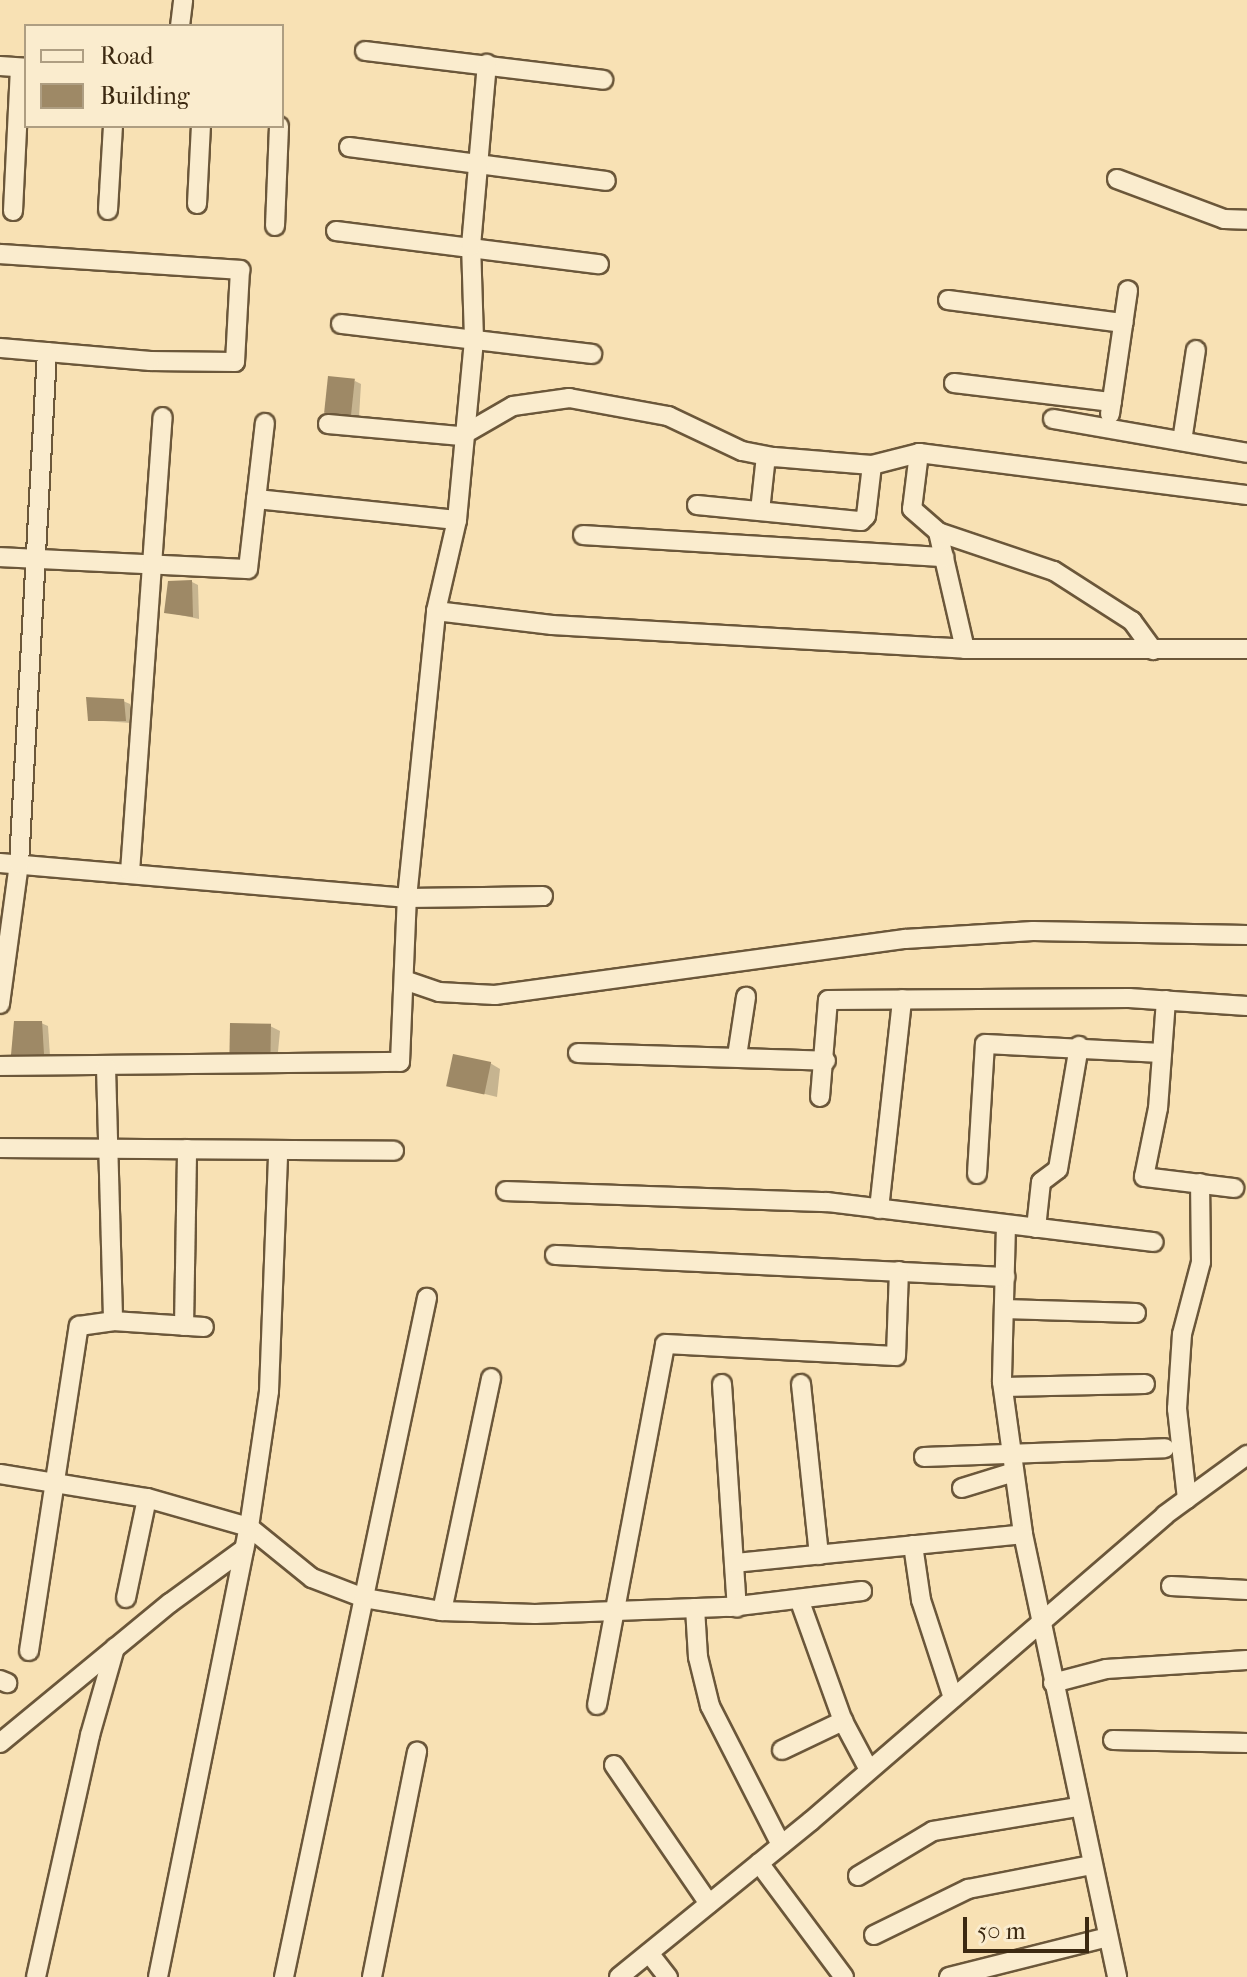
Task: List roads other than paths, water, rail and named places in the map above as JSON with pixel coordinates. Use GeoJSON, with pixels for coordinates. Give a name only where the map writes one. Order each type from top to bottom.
{"type":"FeatureCollection","features":[{"type":"Feature","properties":{"kind":"street"},"geometry":{"type":"LineString","coordinates":[[180,24],[183,0]]}},
{"type":"Feature","properties":{"kind":"street"},"geometry":{"type":"LineString","coordinates":[[365,51],[603,80]]}},
{"type":"Feature","properties":{"kind":"street"},"geometry":{"type":"LineString","coordinates":[[0,1066],[400,1062],[407,981],[407,898],[436,611],[457,520],[461,436],[474,339],[471,246],[487,64]]}},
{"type":"Feature","properties":{"kind":"street"},"geometry":{"type":"LineString","coordinates":[[0,66],[23,68],[13,211]]}},
{"type":"Feature","properties":{"kind":"street"},"geometry":{"type":"LineString","coordinates":[[108,210],[113,128]]}},
{"type":"Feature","properties":{"kind":"street"},"geometry":{"type":"LineString","coordinates":[[197,204],[201,128]]}},
{"type":"Feature","properties":{"kind":"street"},"geometry":{"type":"LineString","coordinates":[[275,226],[279,128]]}},
{"type":"Feature","properties":{"kind":"street"},"geometry":{"type":"LineString","coordinates":[[349,147],[606,181]]}},
{"type":"Feature","properties":{"kind":"street"},"geometry":{"type":"LineString","coordinates":[[1117,179],[1224,219],[1247,220]]}},
{"type":"Feature","properties":{"kind":"street"},"geometry":{"type":"LineString","coordinates":[[336,231],[599,264]]}},
{"type":"Feature","properties":{"kind":"street"},"geometry":{"type":"LineString","coordinates":[[0,254],[240,270],[235,362],[0,348]]}},
{"type":"Feature","properties":{"kind":"street"},"geometry":{"type":"LineString","coordinates":[[1108,428],[1128,290]]}},
{"type":"Feature","properties":{"kind":"street"},"geometry":{"type":"LineString","coordinates":[[948,300],[1123,323]]}},
{"type":"Feature","properties":{"kind":"street"},"geometry":{"type":"LineString","coordinates":[[341,324],[592,354]]}},
{"type":"Feature","properties":{"kind":"street"},"geometry":{"type":"LineString","coordinates":[[1182,441],[1196,350]]}},
{"type":"Feature","properties":{"kind":"street"},"geometry":{"type":"LineString","coordinates":[[0,1004],[47,352]]}},
{"type":"Feature","properties":{"kind":"street"},"geometry":{"type":"LineString","coordinates":[[954,383],[1112,402]]}},
{"type":"Feature","properties":{"kind":"street"},"geometry":{"type":"LineString","coordinates":[[328,424],[461,436],[513,406],[569,398],[668,416],[742,451],[766,456],[872,465],[919,453],[1247,495]]}},
{"type":"Feature","properties":{"kind":"street"},"geometry":{"type":"LineString","coordinates":[[130,872],[163,417]]}},
{"type":"Feature","properties":{"kind":"street"},"geometry":{"type":"LineString","coordinates":[[1053,419],[1247,453]]}},
{"type":"Feature","properties":{"kind":"street"},"geometry":{"type":"LineString","coordinates":[[0,557],[248,569],[265,423]]}},
{"type":"Feature","properties":{"kind":"street"},"geometry":{"type":"LineString","coordinates":[[919,453],[912,509],[938,532],[1054,571],[1132,621],[1153,650]]}},
{"type":"Feature","properties":{"kind":"street"},"geometry":{"type":"LineString","coordinates":[[760,511],[766,456]]}},
{"type":"Feature","properties":{"kind":"street"},"geometry":{"type":"LineString","coordinates":[[697,505],[861,521],[866,516],[872,465]]}},
{"type":"Feature","properties":{"kind":"street"},"geometry":{"type":"LineString","coordinates":[[256,499],[457,520]]}},
{"type":"Feature","properties":{"kind":"street"},"geometry":{"type":"LineString","coordinates":[[938,532],[965,649]]}},
{"type":"Feature","properties":{"kind":"street"},"geometry":{"type":"LineString","coordinates":[[583,535],[944,557]]}},
{"type":"Feature","properties":{"kind":"street"},"geometry":{"type":"LineString","coordinates":[[436,611],[552,625],[965,649],[1247,649]]}},
{"type":"Feature","properties":{"kind":"street"},"geometry":{"type":"LineString","coordinates":[[10,864],[130,872],[286,891],[407,898],[543,896]]}},
{"type":"Feature","properties":{"kind":"street"},"geometry":{"type":"LineString","coordinates":[[407,981],[439,992],[495,995],[905,939],[1033,931],[1247,935]]}},
{"type":"Feature","properties":{"kind":"street"},"geometry":{"type":"LineString","coordinates":[[737,1056],[746,997]]}},
{"type":"Feature","properties":{"kind":"street"},"geometry":{"type":"LineString","coordinates":[[879,1209],[902,999]]}},
{"type":"Feature","properties":{"kind":"street"},"geometry":{"type":"LineString","coordinates":[[820,1097],[826,1061],[828,1000],[1166,1000],[1247,1006]]}},
{"type":"Feature","properties":{"kind":"street"},"geometry":{"type":"LineString","coordinates":[[1166,1000],[1158,1108],[1144,1177],[1234,1188]]}},
{"type":"Feature","properties":{"kind":"street"},"geometry":{"type":"LineString","coordinates":[[977,1174],[985,1044],[1079,1046],[1162,1053]]}},
{"type":"Feature","properties":{"kind":"street"},"geometry":{"type":"LineString","coordinates":[[1036,1228],[1041,1182],[1058,1169],[1079,1046]]}},
{"type":"Feature","properties":{"kind":"street"},"geometry":{"type":"LineString","coordinates":[[578,1053],[826,1061]]}},
{"type":"Feature","properties":{"kind":"street"},"geometry":{"type":"LineString","coordinates":[[106,1067],[113,1321]]}},
{"type":"Feature","properties":{"kind":"street"},"geometry":{"type":"LineString","coordinates":[[0,1148],[278,1153],[394,1151]]}},
{"type":"Feature","properties":{"kind":"street"},"geometry":{"type":"LineString","coordinates":[[184,1326],[187,1149]]}},
{"type":"Feature","properties":{"kind":"street"},"geometry":{"type":"LineString","coordinates":[[158,1977],[249,1527],[276,1319],[278,1153]]}},
{"type":"Feature","properties":{"kind":"street"},"geometry":{"type":"LineString","coordinates":[[1187,1499],[1177,1409],[1182,1334],[1201,1262],[1200,1183]]}},
{"type":"Feature","properties":{"kind":"street"},"geometry":{"type":"LineString","coordinates":[[506,1191],[803,1201],[1154,1242]]}},
{"type":"Feature","properties":{"kind":"street"},"geometry":{"type":"LineString","coordinates":[[1006,1225],[1003,1387],[1023,1534],[1078,1807],[1117,1977]]}},
{"type":"Feature","properties":{"kind":"street"},"geometry":{"type":"LineString","coordinates":[[555,1255],[1005,1277]]}},
{"type":"Feature","properties":{"kind":"street"},"geometry":{"type":"LineString","coordinates":[[597,1705],[665,1344],[896,1356],[899,1271]]}},
{"type":"Feature","properties":{"kind":"street"},"geometry":{"type":"LineString","coordinates":[[284,1977],[427,1298]]}},
{"type":"Feature","properties":{"kind":"street"},"geometry":{"type":"LineString","coordinates":[[1004,1309],[1136,1313]]}},
{"type":"Feature","properties":{"kind":"street"},"geometry":{"type":"LineString","coordinates":[[29,1651],[79,1326],[113,1321],[204,1327]]}},
{"type":"Feature","properties":{"kind":"street"},"geometry":{"type":"LineString","coordinates":[[442,1611],[491,1378]]}},
{"type":"Feature","properties":{"kind":"street"},"geometry":{"type":"LineString","coordinates":[[722,1384],[737,1607]]}},
{"type":"Feature","properties":{"kind":"street"},"geometry":{"type":"LineString","coordinates":[[801,1384],[819,1555]]}},
{"type":"Feature","properties":{"kind":"street"},"geometry":{"type":"LineString","coordinates":[[1003,1387],[1145,1384]]}},
{"type":"Feature","properties":{"kind":"street"},"geometry":{"type":"LineString","coordinates":[[924,1457],[1013,1463],[1165,1448]]}},
{"type":"Feature","properties":{"kind":"street"},"geometry":{"type":"LineString","coordinates":[[619,1977],[781,1845],[1187,1499],[1247,1455]]}},
{"type":"Feature","properties":{"kind":"street"},"geometry":{"type":"LineString","coordinates":[[962,1488],[1013,1463]]}},
{"type":"Feature","properties":{"kind":"street"},"geometry":{"type":"LineString","coordinates":[[0,1474],[147,1498],[249,1527],[312,1578],[364,1598],[442,1611],[535,1614],[737,1607],[862,1591]]}},
{"type":"Feature","properties":{"kind":"street"},"geometry":{"type":"LineString","coordinates":[[126,1598],[147,1498]]}},
{"type":"Feature","properties":{"kind":"street"},"geometry":{"type":"LineString","coordinates":[[735,1563],[1023,1534]]}},
{"type":"Feature","properties":{"kind":"street"},"geometry":{"type":"LineString","coordinates":[[913,1545],[921,1600],[953,1698]]}},
{"type":"Feature","properties":{"kind":"street"},"geometry":{"type":"LineString","coordinates":[[0,1743],[115,1648],[244,1549]]}},
{"type":"Feature","properties":{"kind":"street"},"geometry":{"type":"LineString","coordinates":[[1171,1586],[1247,1590]]}},
{"type":"Feature","properties":{"kind":"street"},"geometry":{"type":"LineString","coordinates":[[799,1599],[843,1721],[869,1770]]}},
{"type":"Feature","properties":{"kind":"street"},"geometry":{"type":"LineString","coordinates":[[695,1608],[698,1657],[710,1706],[781,1845]]}},
{"type":"Feature","properties":{"kind":"street"},"geometry":{"type":"LineString","coordinates":[[36,1977],[90,1735],[115,1648]]}},
{"type":"Feature","properties":{"kind":"street"},"geometry":{"type":"LineString","coordinates":[[1053,1683],[1106,1669],[1247,1660]]}},
{"type":"Feature","properties":{"kind":"street"},"geometry":{"type":"LineString","coordinates":[[782,1750],[843,1721]]}},
{"type":"Feature","properties":{"kind":"street"},"geometry":{"type":"LineString","coordinates":[[1113,1740],[1247,1743]]}},
{"type":"Feature","properties":{"kind":"street"},"geometry":{"type":"LineString","coordinates":[[372,1977],[417,1751]]}},
{"type":"Feature","properties":{"kind":"street"},"geometry":{"type":"LineString","coordinates":[[614,1765],[709,1904]]}},
{"type":"Feature","properties":{"kind":"street"},"geometry":{"type":"LineString","coordinates":[[858,1876],[933,1831],[1078,1807]]}},
{"type":"Feature","properties":{"kind":"street"},"geometry":{"type":"LineString","coordinates":[[759,1863],[844,1977]]}},
{"type":"Feature","properties":{"kind":"street"},"geometry":{"type":"LineString","coordinates":[[874,1935],[968,1889],[1091,1865]]}},
{"type":"Feature","properties":{"kind":"street"},"geometry":{"type":"LineString","coordinates":[[949,1977],[1108,1937]]}},
{"type":"Feature","properties":{"kind":"street"},"geometry":{"type":"LineString","coordinates":[[649,1953],[668,1977]]}}]}
